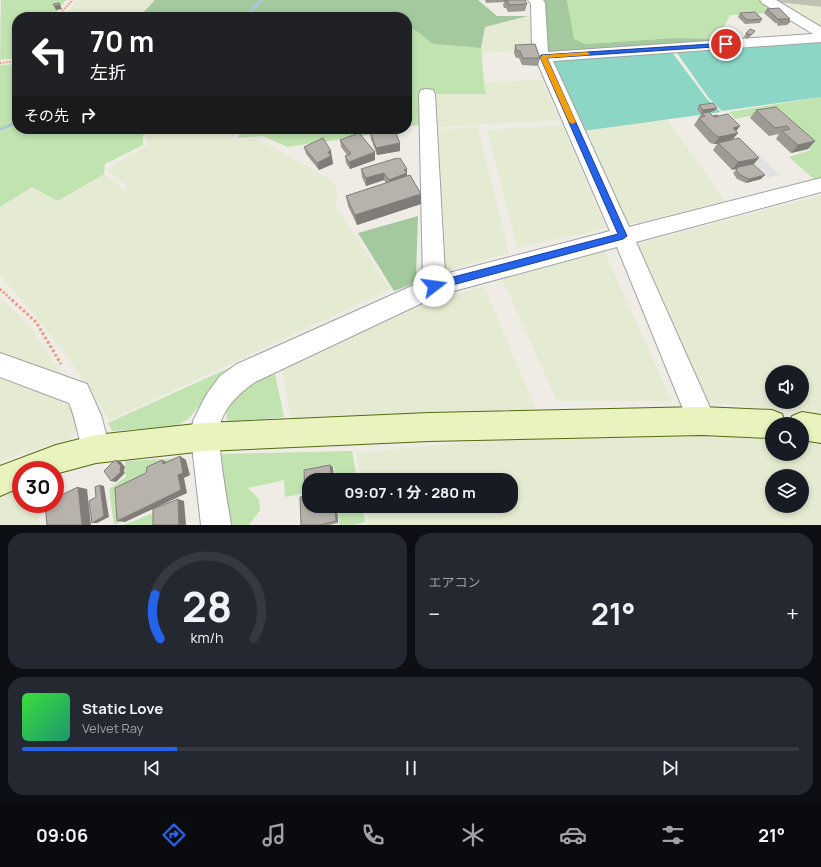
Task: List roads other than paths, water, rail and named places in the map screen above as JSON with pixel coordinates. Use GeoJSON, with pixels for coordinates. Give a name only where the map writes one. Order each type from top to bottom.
{"type":"FeatureCollection","features":[{"type":"Feature","properties":{"kind":"street"},"geometry":{"type":"LineString","coordinates":[[535,0],[538,3],[540,50],[623,236],[702,421]]}},
{"type":"Feature","properties":{"kind":"street"},"geometry":{"type":"LineString","coordinates":[[767,0],[821,33]]}},
{"type":"Feature","properties":{"kind":"street"},"geometry":{"type":"LineString","coordinates":[[543,57],[821,38]]}},
{"type":"Feature","properties":{"kind":"street"},"geometry":{"type":"LineString","coordinates":[[427,94],[434,286]]}},
{"type":"Feature","properties":{"kind":"street"},"geometry":{"type":"LineString","coordinates":[[216,525],[205,437],[207,421],[215,404],[229,385],[246,373],[434,286],[821,185]]}},
{"type":"Feature","properties":{"kind":"street"},"geometry":{"type":"LineString","coordinates":[[0,364],[78,393],[88,415],[96,449]]}},
{"type":"Feature","properties":{"kind":"street"},"geometry":{"type":"LineString","coordinates":[[51,461],[96,449],[205,437],[429,427],[702,421],[765,424]]}},
{"type":"Feature","properties":{"kind":"street"},"geometry":{"type":"LineString","coordinates":[[809,427],[821,429]]}},
{"type":"Feature","properties":{"kind":"street"},"geometry":{"type":"LineString","coordinates":[[0,480],[12,475]]}},
{"type":"Feature","properties":{"kind":"waterway"},"geometry":{"type":"LineString","coordinates":[[250,12],[262,0]]}},
{"type":"Feature","properties":{"kind":"waterway"},"geometry":{"type":"LineString","coordinates":[[0,130],[12,124]]}}]}
